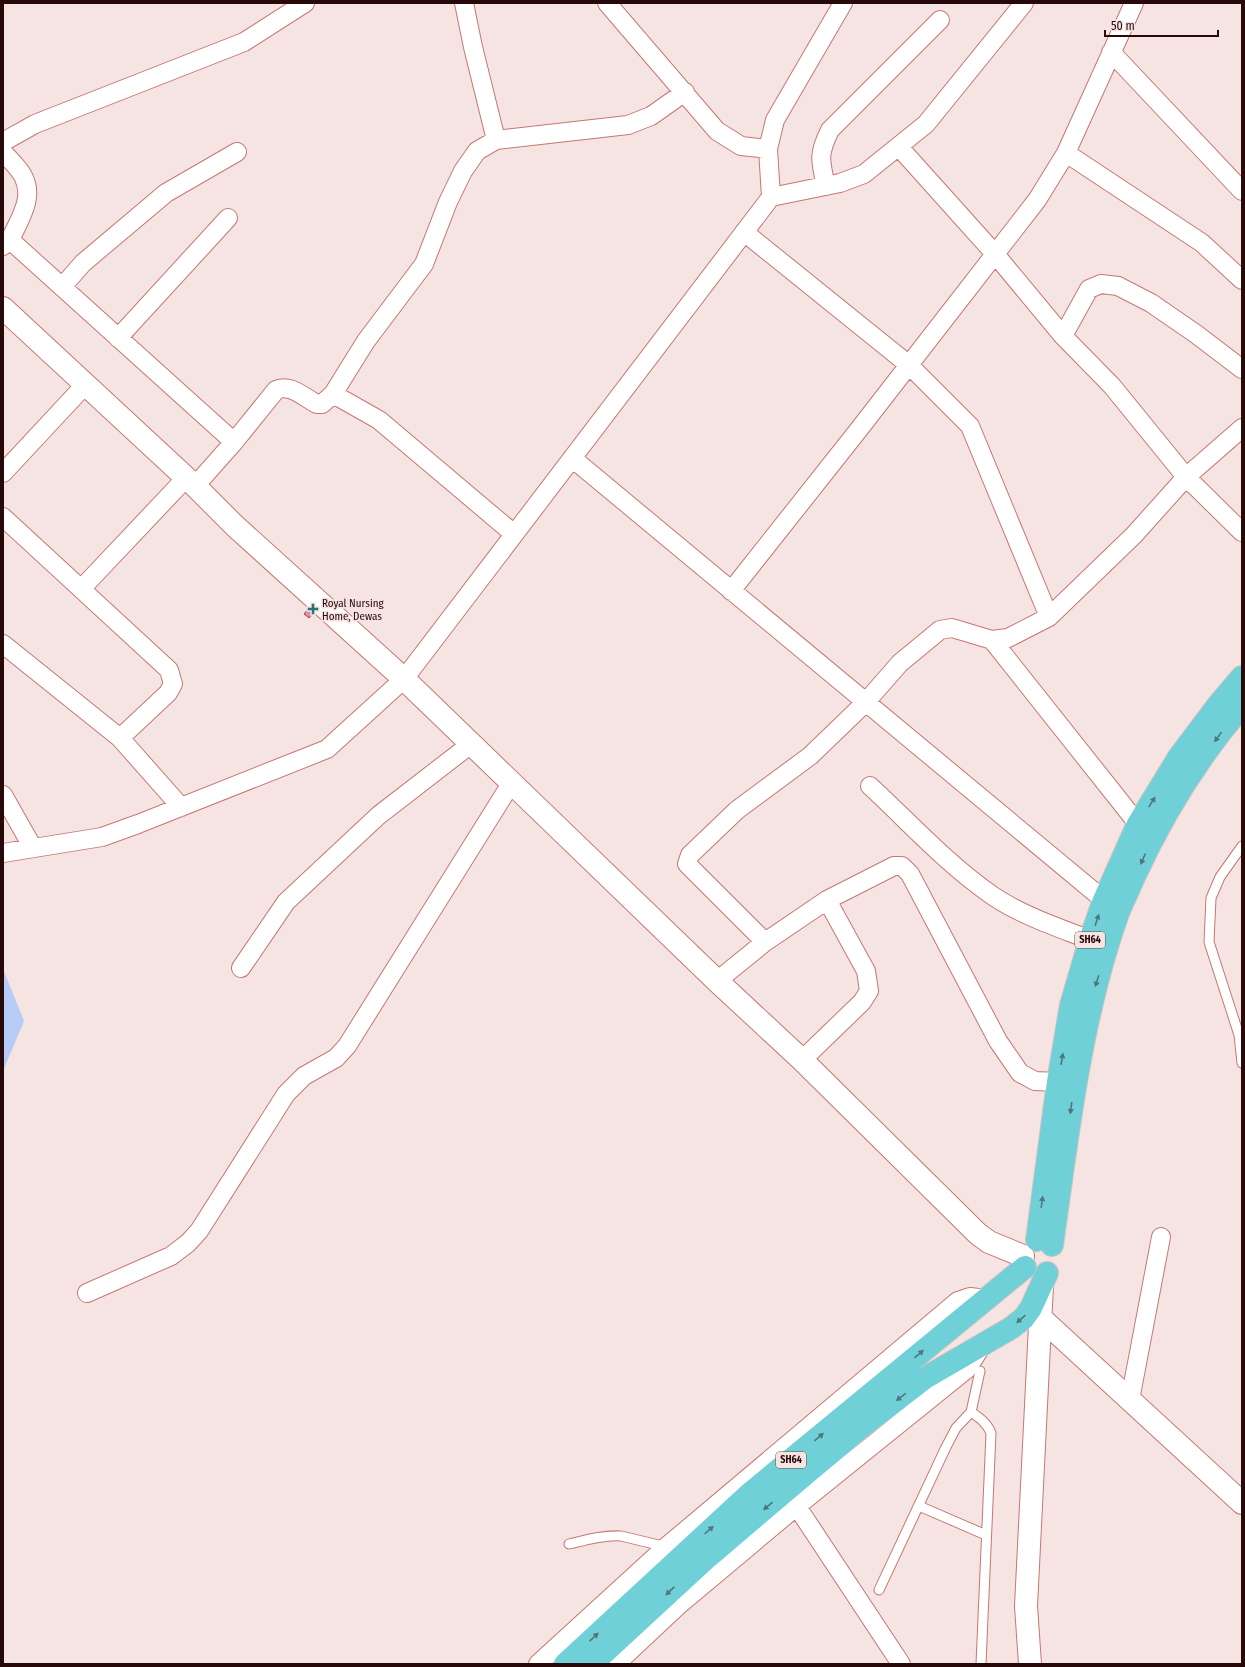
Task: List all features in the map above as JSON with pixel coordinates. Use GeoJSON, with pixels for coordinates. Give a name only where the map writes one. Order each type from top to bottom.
{"type":"FeatureCollection","features":[{"type":"Feature","properties":{"kind":"main road","name":"SH64"},"geometry":{"type":"LineString","coordinates":[[1034,1252],[1058,1082],[1071,1005],[1090,940],[1104,900],[1138,824],[1179,757],[1219,704],[1242,677]]}},
{"type":"Feature","properties":{"kind":"main road","name":"SH64"},"geometry":{"type":"LineString","coordinates":[[565,1664],[676,1549],[749,1494],[987,1299],[1034,1252],[1075,1081],[1095,989],[1119,912],[1151,840],[1193,772],[1242,706]]}},
{"type":"Feature","properties":{"kind":"main road","name":"SH64"},"geometry":{"type":"LineString","coordinates":[[592,1664],[708,1557],[791,1498],[861,1427],[925,1378],[1011,1328],[1024,1318],[1031,1308],[1045,1279],[1054,1268],[1057,1260],[1056,1252],[1034,1252]]}},
{"type":"Feature","properties":{"kind":"main road"},"geometry":{"type":"LineString","coordinates":[[1034,1252],[1031,1272],[1045,1279]]}},
{"type":"Feature","properties":{"kind":"street"},"geometry":{"type":"LineString","coordinates":[[3,142],[35,124],[244,42],[305,3]]}},
{"type":"Feature","properties":{"kind":"street"},"geometry":{"type":"LineString","coordinates":[[464,3],[473,48],[496,140]]}},
{"type":"Feature","properties":{"kind":"street"},"geometry":{"type":"LineString","coordinates":[[607,3],[685,92],[716,131],[741,146],[768,149]]}},
{"type":"Feature","properties":{"kind":"street"},"geometry":{"type":"LineString","coordinates":[[3,853],[102,837],[327,749],[404,679],[772,197],[840,183],[864,174],[926,124],[1024,3]]}},
{"type":"Feature","properties":{"kind":"street"},"geometry":{"type":"LineString","coordinates":[[731,591],[1038,200],[1066,153],[1134,3]]}},
{"type":"Feature","properties":{"kind":"street"},"geometry":{"type":"LineString","coordinates":[[772,197],[768,149],[775,120],[837,7]]}},
{"type":"Feature","properties":{"kind":"street"},"geometry":{"type":"LineString","coordinates":[[826,186],[820,161],[822,146],[830,130],[940,20]]}},
{"type":"Feature","properties":{"kind":"street"},"geometry":{"type":"LineString","coordinates":[[1111,52],[1242,191]]}},
{"type":"Feature","properties":{"kind":"street"},"geometry":{"type":"LineString","coordinates":[[82,588],[190,482],[234,442],[276,390],[282,387],[288,388],[317,404],[322,404],[333,394],[366,340],[424,264],[448,202],[463,171],[477,151],[496,140],[628,125],[651,116],[685,92]]}},
{"type":"Feature","properties":{"kind":"street"},"geometry":{"type":"LineString","coordinates":[[898,146],[995,254],[1063,336],[1112,386],[1186,478],[1242,532]]}},
{"type":"Feature","properties":{"kind":"street"},"geometry":{"type":"LineString","coordinates":[[3,152],[23,176],[28,194],[26,207],[7,243],[62,287],[234,442]]}},
{"type":"Feature","properties":{"kind":"street"},"geometry":{"type":"LineString","coordinates":[[62,287],[83,263],[166,193],[237,152]]}},
{"type":"Feature","properties":{"kind":"street"},"geometry":{"type":"LineString","coordinates":[[1066,153],[1202,243],[1242,280]]}},
{"type":"Feature","properties":{"kind":"street"},"geometry":{"type":"LineString","coordinates":[[118,338],[228,218]]}},
{"type":"Feature","properties":{"kind":"street"},"geometry":{"type":"LineString","coordinates":[[744,232],[909,365],[970,426],[1049,617]]}},
{"type":"Feature","properties":{"kind":"street"},"geometry":{"type":"LineString","coordinates":[[1063,336],[1089,289],[1101,284],[1118,286],[1151,303],[1196,334],[1242,369]]}},
{"type":"Feature","properties":{"kind":"street"},"geometry":{"type":"LineString","coordinates":[[3,308],[190,482],[235,526],[404,679],[717,981],[802,1060],[978,1234],[994,1244],[1034,1252]]}},
{"type":"Feature","properties":{"kind":"street"},"geometry":{"type":"LineString","coordinates":[[3,473],[85,385]]}},
{"type":"Feature","properties":{"kind":"street"},"geometry":{"type":"LineString","coordinates":[[333,394],[379,420],[514,534]]}},
{"type":"Feature","properties":{"kind":"street"},"geometry":{"type":"LineString","coordinates":[[765,942],[688,864],[690,855],[737,810],[810,756],[865,703],[900,663],[940,630],[952,628],[992,640],[1008,638],[1049,617],[1134,535],[1186,478],[1242,428]]}},
{"type":"Feature","properties":{"kind":"street"},"geometry":{"type":"LineString","coordinates":[[572,458],[865,703],[1104,900]]}},
{"type":"Feature","properties":{"kind":"street"},"geometry":{"type":"LineString","coordinates":[[3,517],[82,588],[169,670],[172,684],[168,693],[120,738]]}},
{"type":"Feature","properties":{"kind":"street"},"geometry":{"type":"LineString","coordinates":[[992,640],[1138,824]]}},
{"type":"Feature","properties":{"kind":"street"},"geometry":{"type":"LineString","coordinates":[[3,644],[120,738],[181,807]]}},
{"type":"Feature","properties":{"kind":"street"},"geometry":{"type":"LineString","coordinates":[[241,968],[286,902],[379,815],[471,744]]}},
{"type":"Feature","properties":{"kind":"street"},"geometry":{"type":"LineString","coordinates":[[87,1293],[171,1256],[188,1243],[199,1230],[286,1094],[304,1076],[336,1058],[347,1046],[512,782]]}},
{"type":"Feature","properties":{"kind":"street"},"geometry":{"type":"LineString","coordinates":[[870,786],[960,871],[993,896],[1024,914],[1090,940]]}},
{"type":"Feature","properties":{"kind":"street"},"geometry":{"type":"LineString","coordinates":[[3,795],[33,848]]}},
{"type":"Feature","properties":{"kind":"street"},"geometry":{"type":"LineString","coordinates":[[717,981],[765,942],[827,900],[894,866],[902,866],[910,874],[998,1041],[1020,1073],[1035,1081],[1058,1082]]}},
{"type":"Feature","properties":{"kind":"street"},"geometry":{"type":"LineString","coordinates":[[802,1060],[862,1002],[869,991],[866,971],[827,900]]}},
{"type":"Feature","properties":{"kind":"street"},"geometry":{"type":"LineString","coordinates":[[1130,1400],[1161,1237]]}},
{"type":"Feature","properties":{"kind":"street"},"geometry":{"type":"LineString","coordinates":[[1030,1664],[1026,1606],[1045,1279]]}},
{"type":"Feature","properties":{"kind":"street"},"geometry":{"type":"LineString","coordinates":[[1042,1319],[1242,1503]]}},
{"type":"Feature","properties":{"kind":"street"},"geometry":{"type":"LineString","coordinates":[[616,1664],[791,1498],[901,1664]]}},
{"type":"Feature","properties":{"kind":"street"},"geometry":{"type":"LineString","coordinates":[[538,1664],[676,1549]]}},
{"type":"Feature","properties":{"kind":"lane"},"geometry":{"type":"LineString","coordinates":[[1242,846],[1220,877],[1211,898],[1209,942],[1241,1037],[1242,1063]]}},
{"type":"Feature","properties":{"kind":"lane"},"geometry":{"type":"LineString","coordinates":[[879,1590],[946,1447],[956,1428],[971,1412],[980,1371]]}},
{"type":"Feature","properties":{"kind":"lane"},"geometry":{"type":"LineString","coordinates":[[971,1412],[982,1419],[991,1433],[981,1664]]}},
{"type":"Feature","properties":{"kind":"lane"},"geometry":{"type":"LineString","coordinates":[[919,1506],[986,1535]]}},
{"type":"Feature","properties":{"kind":"lane"},"geometry":{"type":"LineString","coordinates":[[569,1544],[600,1537],[621,1536],[676,1549]]}},
{"type":"Feature","properties":{"kind":"water"},"geometry":{"type":"Polygon","coordinates":[[[3,969],[24,1021],[3,1071],[3,969]]]}},
{"type":"Feature","properties":{"kind":"building"},"geometry":{"type":"Polygon","coordinates":[[[313,603],[318,606],[309,618],[304,614],[313,603]]]}},
{"type":"Feature","properties":{"kind":"place","name":"Royal Nursing Home, Dewas"},"geometry":{"type":"Point","coordinates":[313,609]}}]}
